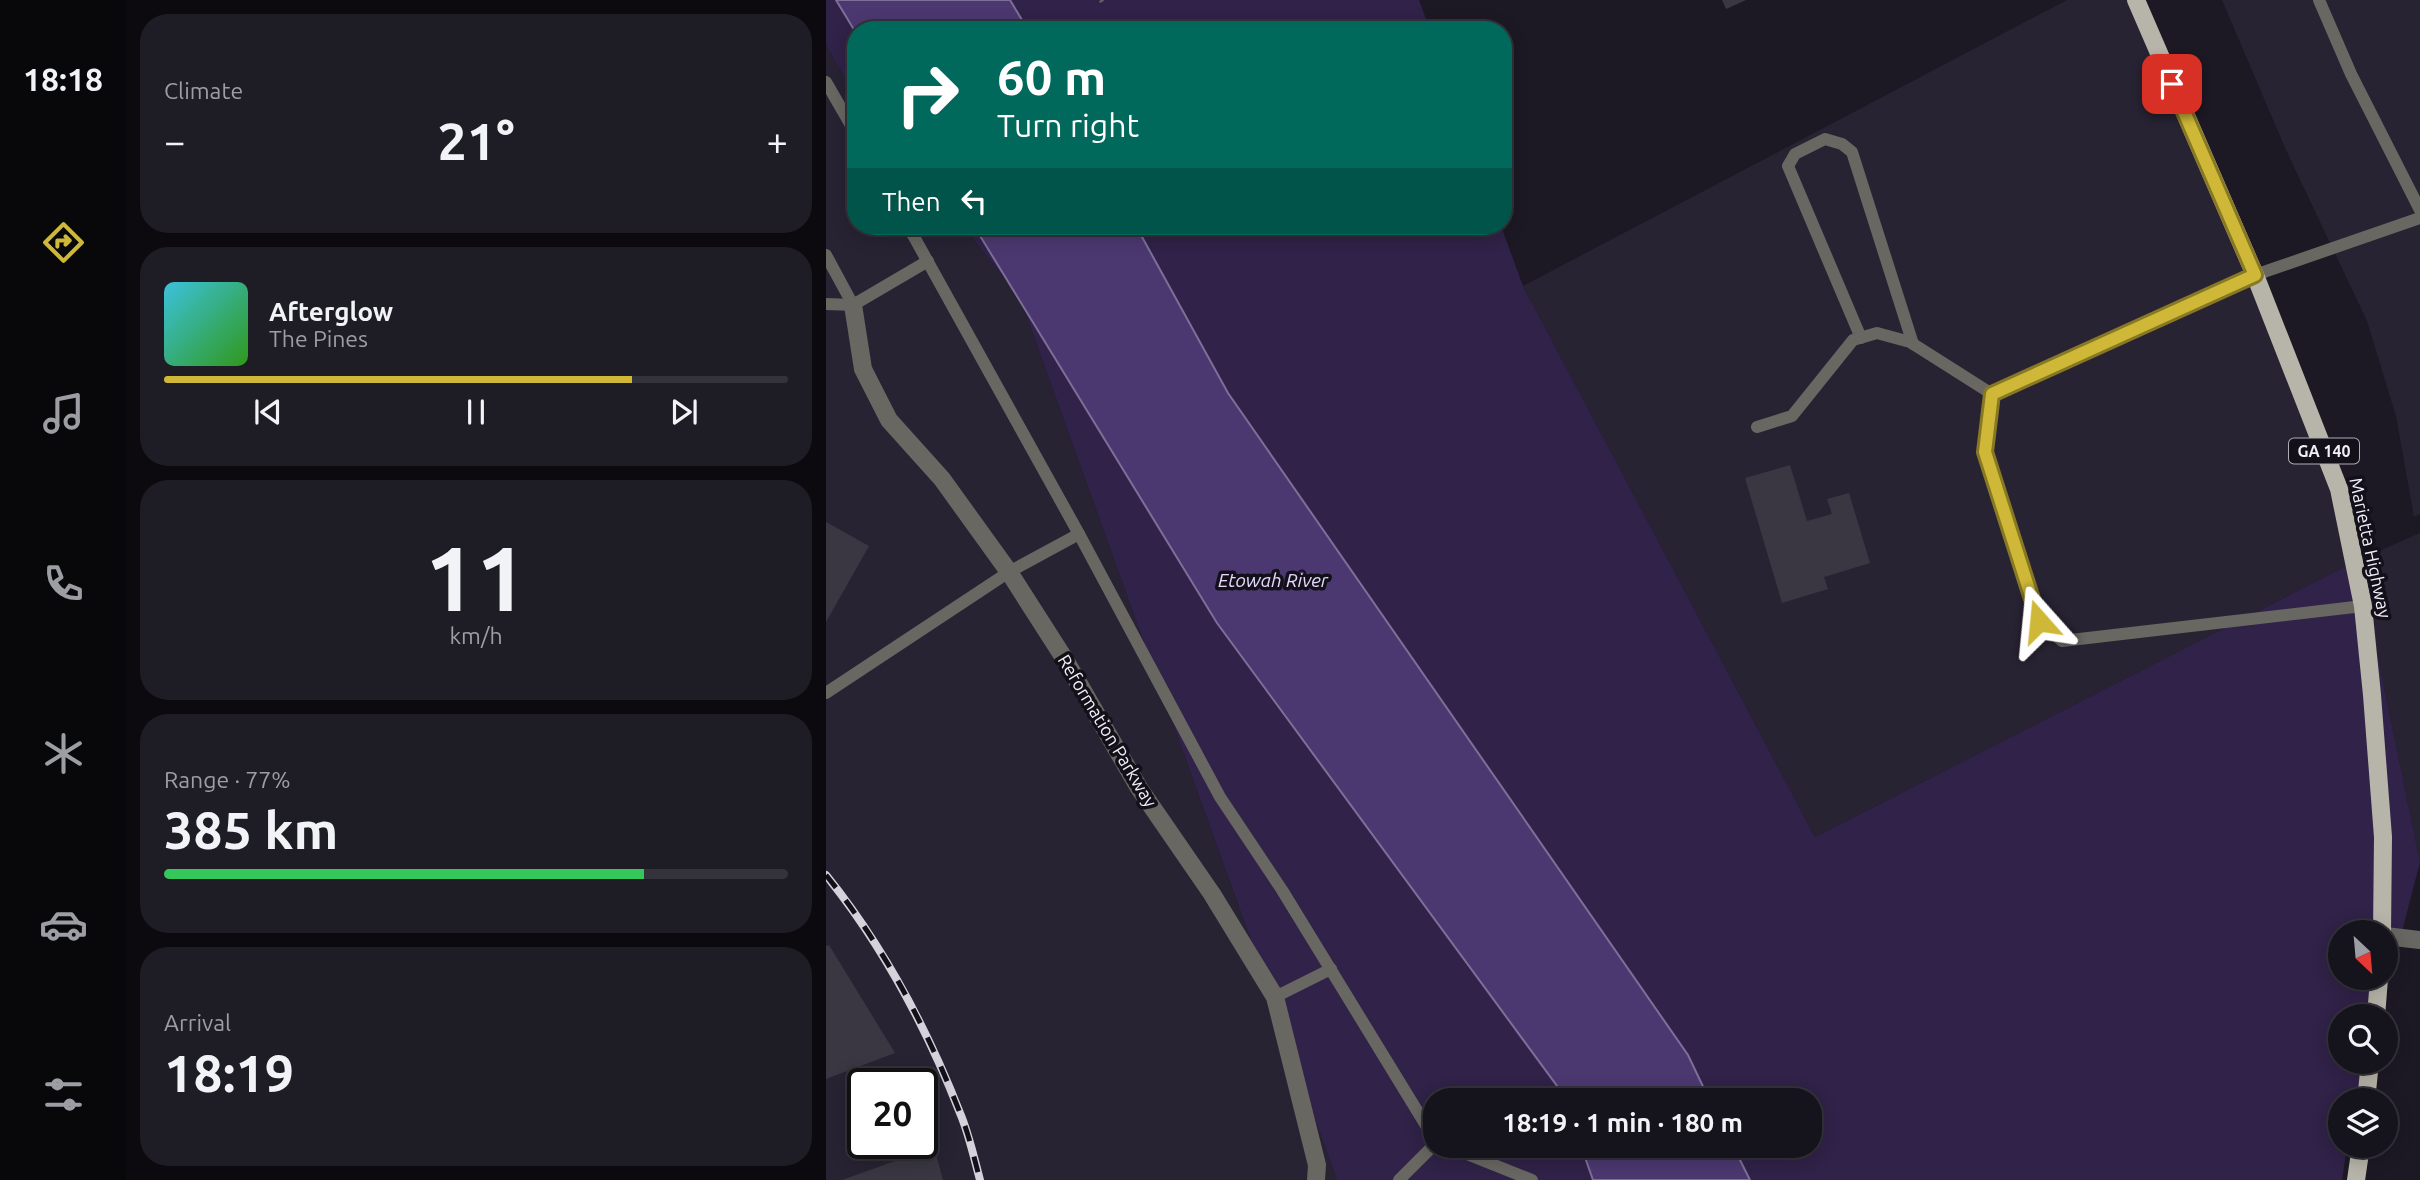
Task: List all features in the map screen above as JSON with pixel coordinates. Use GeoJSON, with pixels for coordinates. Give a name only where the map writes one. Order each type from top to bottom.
{"type":"FeatureCollection","features":[{"type":"Feature","properties":{"kind":"main road","name":"Marietta Highway"},"geometry":{"type":"LineString","coordinates":[[2136,0],[2255,275],[2339,489],[2363,606],[2383,837],[2384,920]]}},
{"type":"Feature","properties":{"kind":"main road"},"geometry":{"type":"LineString","coordinates":[[2356,1180],[2359,1158]]}},
{"type":"Feature","properties":{"kind":"street","name":"Reformation Parkway"},"geometry":{"type":"LineString","coordinates":[[853,305],[863,369],[889,420],[942,478],[1009,572],[1065,658],[1139,788],[1212,894],[1275,997],[1317,1165],[1316,1180]]}},
{"type":"Feature","properties":{"kind":"street"},"geometry":{"type":"LineString","coordinates":[[2398,936],[2420,940]]}},
{"type":"Feature","properties":{"kind":"lane"},"geometry":{"type":"LineString","coordinates":[[2319,0],[2351,74],[2420,210]]}},
{"type":"Feature","properties":{"kind":"lane"},"geometry":{"type":"LineString","coordinates":[[826,82],[847,118]]}},
{"type":"Feature","properties":{"kind":"lane"},"geometry":{"type":"LineString","coordinates":[[1860,338],[1788,166],[1795,154],[1825,139],[1842,144],[1852,152],[1913,344]]}},
{"type":"Feature","properties":{"kind":"lane"},"geometry":{"type":"LineString","coordinates":[[1992,394],[2255,275],[2420,218]]}},
{"type":"Feature","properties":{"kind":"lane"},"geometry":{"type":"LineString","coordinates":[[913,235],[1079,534],[1220,797],[1282,890],[1423,1122]]}},
{"type":"Feature","properties":{"kind":"lane"},"geometry":{"type":"LineString","coordinates":[[826,255],[853,305]]}},
{"type":"Feature","properties":{"kind":"lane"},"geometry":{"type":"LineString","coordinates":[[826,304],[853,305],[928,261]]}},
{"type":"Feature","properties":{"kind":"lane"},"geometry":{"type":"LineString","coordinates":[[1758,428],[1792,416],[1853,340],[1877,333],[1913,344],[1992,394]]}},
{"type":"Feature","properties":{"kind":"lane"},"geometry":{"type":"LineString","coordinates":[[1992,394],[1985,452],[2039,621],[2062,642],[2363,606]]}},
{"type":"Feature","properties":{"kind":"lane"},"geometry":{"type":"LineString","coordinates":[[826,693],[1009,572],[1079,534]]}},
{"type":"Feature","properties":{"kind":"lane"},"geometry":{"type":"LineString","coordinates":[[1275,997],[1331,969]]}},
{"type":"Feature","properties":{"kind":"lane"},"geometry":{"type":"LineString","coordinates":[[1399,1180],[1423,1155]]}},
{"type":"Feature","properties":{"kind":"lane"},"geometry":{"type":"LineString","coordinates":[[1477,1158],[1532,1180]]}},
{"type":"Feature","properties":{"kind":"shaded area"},"geometry":{"type":"Polygon","coordinates":[[[826,0],[1419,0],[1427,21],[847,21],[847,82],[826,45],[826,0]]]}},
{"type":"Feature","properties":{"kind":"shaded area"},"geometry":{"type":"Polygon","coordinates":[[[2067,0],[2134,0],[2211,185],[2359,560],[2420,533],[2420,862],[2358,560],[1815,837],[1523,286],[2067,0]]]}},
{"type":"Feature","properties":{"kind":"shaded area"},"geometry":{"type":"Polygon","coordinates":[[[2222,0],[2420,0],[2420,514],[2414,517],[2396,416],[2367,321],[2286,150],[2222,0]]]}},
{"type":"Feature","properties":{"kind":"shaded area"},"geometry":{"type":"Polygon","coordinates":[[[826,45],[847,82],[847,235],[969,235],[1019,295],[1337,1180],[826,1180],[826,45]]]}},
{"type":"Feature","properties":{"kind":"shaded area"},"geometry":{"type":"Polygon","coordinates":[[[969,235],[1504,235],[1523,286],[1815,837],[2358,560],[2420,862],[2398,947],[2398,920],[2328,920],[2328,990],[2387,990],[2383,1004],[2328,1004],[2328,1074],[2366,1074],[2362,1088],[2328,1088],[2328,1158],[2345,1158],[2342,1180],[1337,1180],[1019,295],[969,235]]]}},
{"type":"Feature","properties":{"kind":"water"},"geometry":{"type":"Polygon","coordinates":[[[836,0],[1010,0],[1023,21],[849,21],[836,0]]]}},
{"type":"Feature","properties":{"kind":"water","name":"Etowah River"},"geometry":{"type":"Polygon","coordinates":[[[980,235],[1141,235],[1228,393],[1688,1055],[1704,1088],[1559,1088],[1217,623],[980,235]]]}},
{"type":"Feature","properties":{"kind":"water"},"geometry":{"type":"Polygon","coordinates":[[[1585,1158],[1739,1158],[1750,1180],[1593,1180],[1585,1158]]]}},
{"type":"Feature","properties":{"kind":"building"},"geometry":{"type":"Polygon","coordinates":[[[1722,0],[1746,0],[1726,9],[1722,0]]]}},
{"type":"Feature","properties":{"kind":"building"},"geometry":{"type":"Polygon","coordinates":[[[1790,465],[1807,521],[1832,514],[1827,499],[1849,493],[1870,563],[1824,577],[1828,589],[1782,603],[1745,478],[1790,465]]]}},
{"type":"Feature","properties":{"kind":"building"},"geometry":{"type":"Polygon","coordinates":[[[826,522],[869,546],[826,622],[826,522]]]}},
{"type":"Feature","properties":{"kind":"building"},"geometry":{"type":"Polygon","coordinates":[[[829,945],[895,1053],[855,1068],[847,1068],[847,1071],[826,1079],[826,946],[829,945]]]}},
{"type":"Feature","properties":{"kind":"building"},"geometry":{"type":"Polygon","coordinates":[[[901,1159],[937,1159],[943,1180],[842,1180],[901,1159]]]}},
{"type":"Feature","properties":{"kind":"railway"},"geometry":{"type":"LineString","coordinates":[[826,875],[867,930],[918,1018],[963,1121],[980,1180]]}},
{"type":"Feature","properties":{"kind":"route"},"geometry":{"type":"LineString","coordinates":[[2039,621],[1985,452],[1992,394],[2255,275],[2172,84]]}}]}
